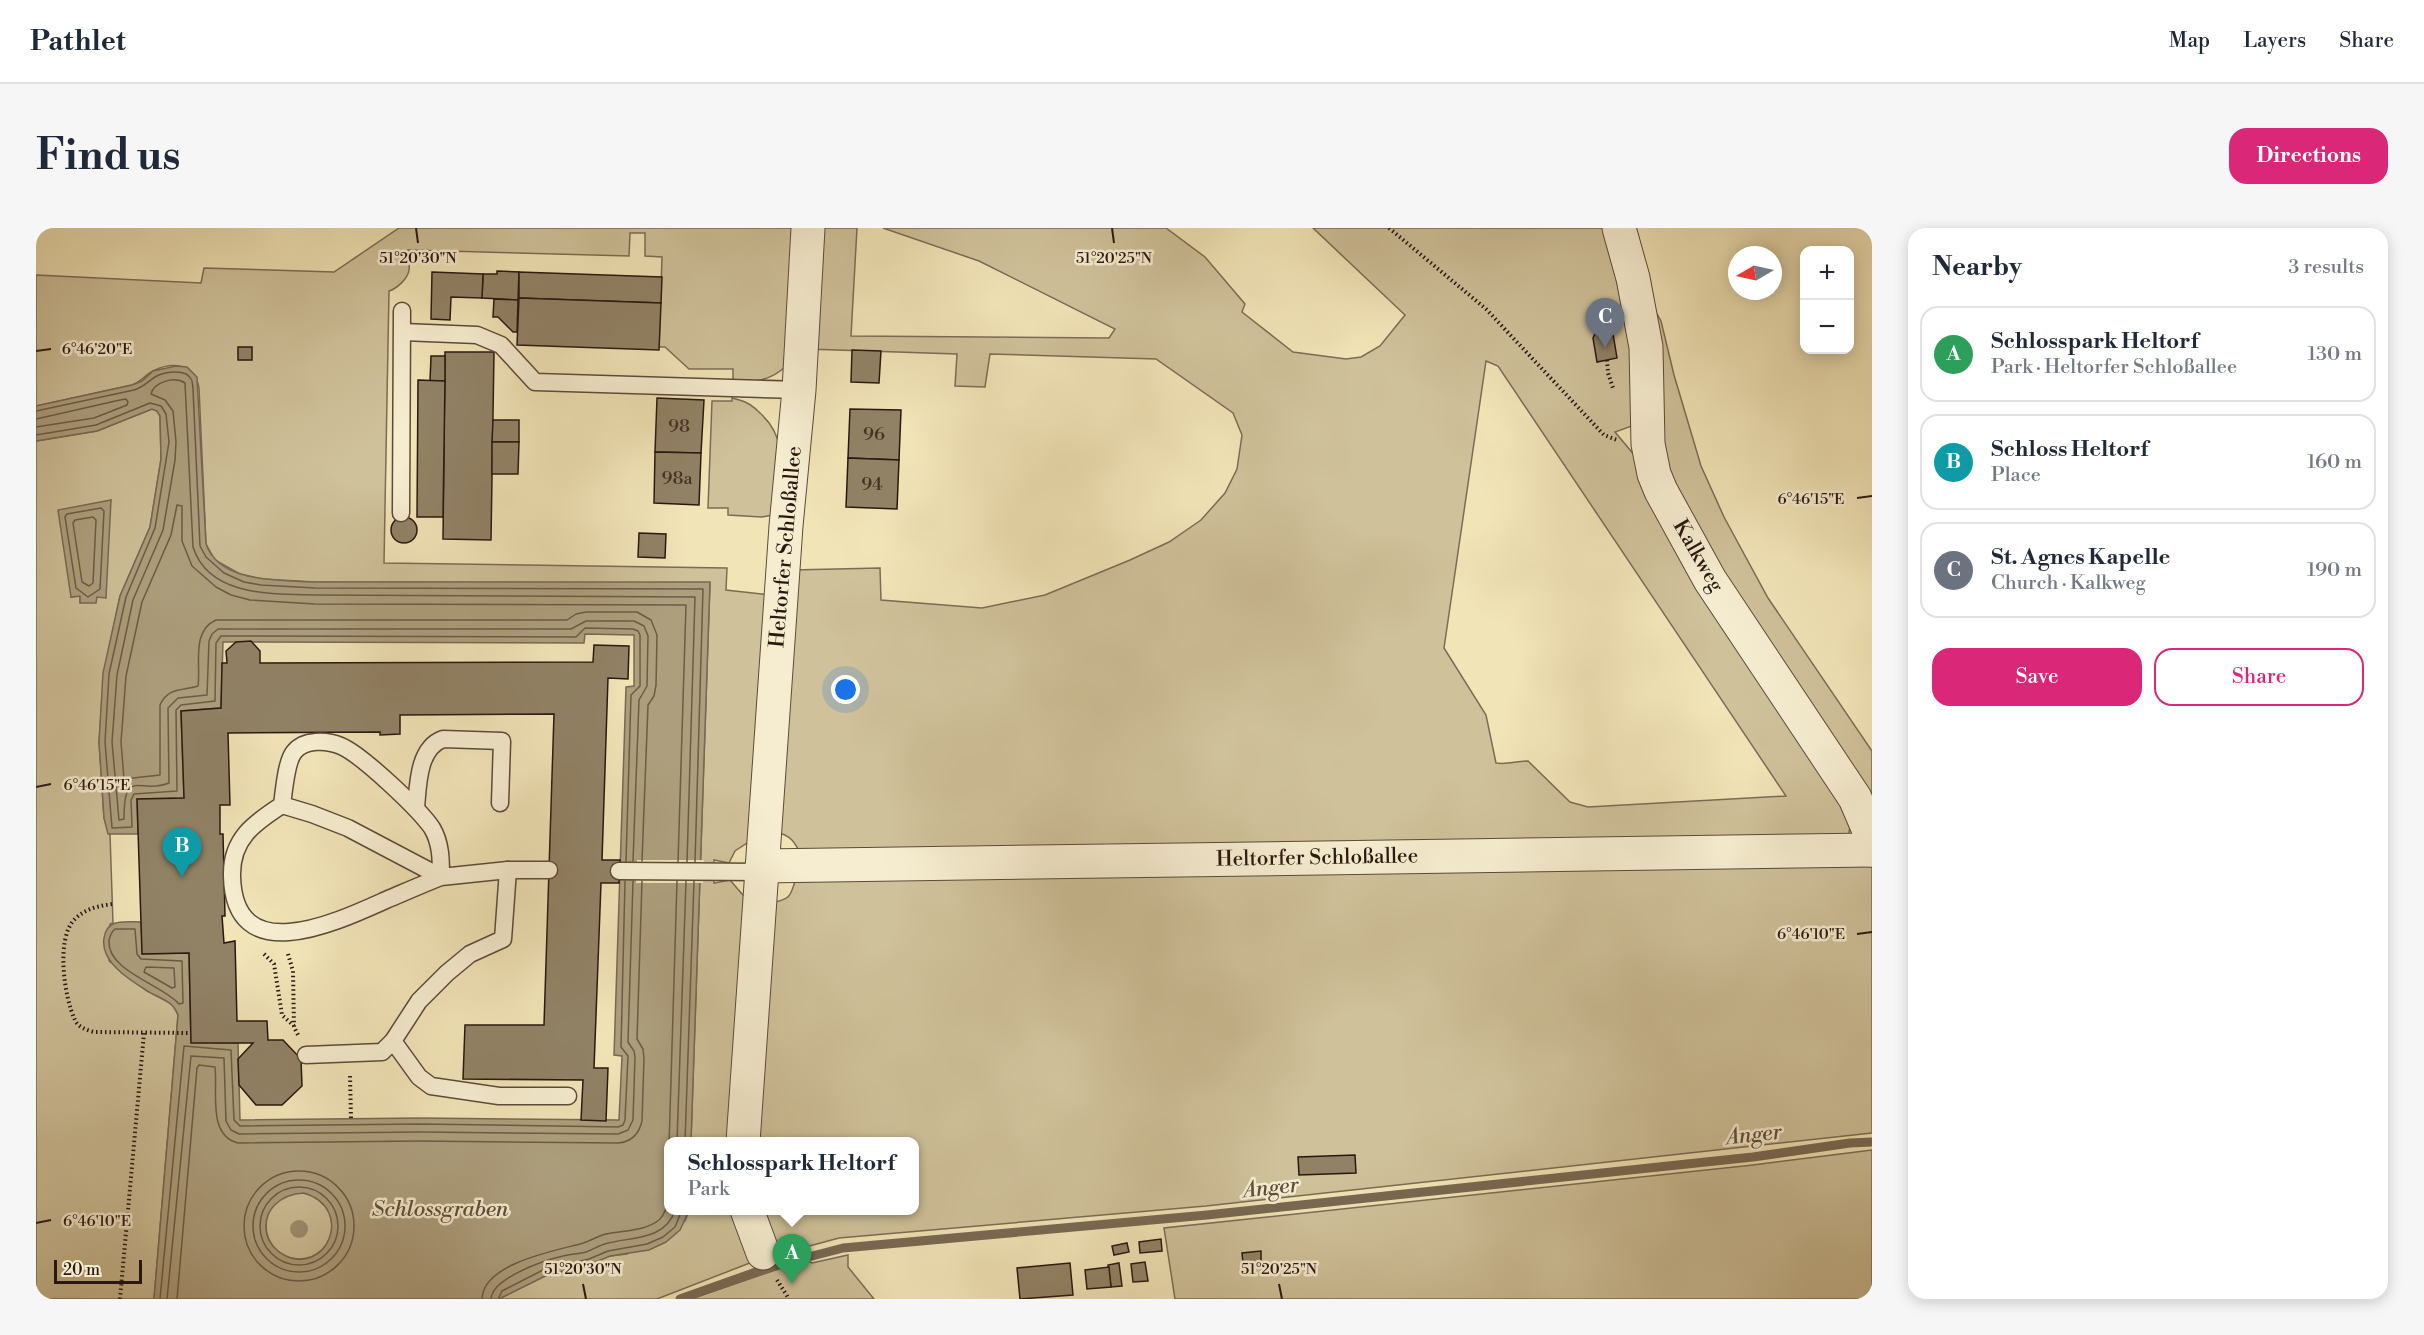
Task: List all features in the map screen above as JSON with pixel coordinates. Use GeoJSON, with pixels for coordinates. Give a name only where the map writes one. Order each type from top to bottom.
{"type":"FeatureCollection","features":[{"type":"Feature","properties":{"kind":"street","name":"Heltorfer Schloßallee"},"geometry":{"type":"LineString","coordinates":[[743,1137],[786,526],[799,390],[808,228]]}},
{"type":"Feature","properties":{"kind":"street","name":"Kalkweg"},"geometry":{"type":"LineString","coordinates":[[1619,228],[1638,299],[1646,347],[1648,444],[1654,474],[1710,580],[1855,798],[1870,833],[1871,850]]}},
{"type":"Feature","properties":{"kind":"street","name":"Heltorfer Schloßallee"},"geometry":{"type":"LineString","coordinates":[[762,868],[1871,850]]}},
{"type":"Feature","properties":{"kind":"street"},"geometry":{"type":"LineString","coordinates":[[749,1215],[770,1266]]}},
{"type":"Feature","properties":{"kind":"lane"},"geometry":{"type":"LineString","coordinates":[[401,513],[402,311]]}},
{"type":"Feature","properties":{"kind":"lane"},"geometry":{"type":"LineString","coordinates":[[403,332],[477,335],[501,345],[535,382],[799,390]]}},
{"type":"Feature","properties":{"kind":"lane"},"geometry":{"type":"LineString","coordinates":[[416,808],[419,781],[425,758],[435,742],[443,739],[502,741],[500,803]]}},
{"type":"Feature","properties":{"kind":"lane"},"geometry":{"type":"LineString","coordinates":[[441,877],[441,850],[433,830],[416,808],[355,754],[340,745],[324,742],[310,742],[294,752],[290,760],[282,805],[245,832],[236,850],[232,874],[235,901],[242,915],[251,924],[264,930],[284,932],[330,925],[441,877],[508,870],[549,870]]}},
{"type":"Feature","properties":{"kind":"lane"},"geometry":{"type":"LineString","coordinates":[[282,805],[312,813],[348,828],[441,877]]}},
{"type":"Feature","properties":{"kind":"lane"},"geometry":{"type":"LineString","coordinates":[[628,871],[714,872],[762,868]]}},
{"type":"Feature","properties":{"kind":"lane"},"geometry":{"type":"LineString","coordinates":[[306,1055],[382,1052],[393,1041],[418,1001],[447,973],[470,954],[503,939],[508,870]]}},
{"type":"Feature","properties":{"kind":"lane"},"geometry":{"type":"LineString","coordinates":[[393,1041],[419,1077],[431,1086],[499,1096],[568,1096]]}},
{"type":"Feature","properties":{"kind":"path"},"geometry":{"type":"LineString","coordinates":[[1389,228],[1486,309],[1604,435],[1615,440],[1648,444]]}},
{"type":"Feature","properties":{"kind":"path"},"geometry":{"type":"LineString","coordinates":[[112,904],[84,912],[74,920],[64,939],[66,983],[75,1021],[80,1026],[94,1032],[190,1033]]}},
{"type":"Feature","properties":{"kind":"path"},"geometry":{"type":"LineString","coordinates":[[264,930],[290,958],[294,971],[294,1027]]}},
{"type":"Feature","properties":{"kind":"path"},"geometry":{"type":"LineString","coordinates":[[259,951],[274,964],[282,1015],[294,1027],[306,1055]]}},
{"type":"Feature","properties":{"kind":"path"},"geometry":{"type":"LineString","coordinates":[[120,1299],[144,1033]]}},
{"type":"Feature","properties":{"kind":"path"},"geometry":{"type":"LineString","coordinates":[[350,1085],[351,1118]]}},
{"type":"Feature","properties":{"kind":"path"},"geometry":{"type":"LineString","coordinates":[[770,1266],[787,1299]]}},
{"type":"Feature","properties":{"kind":"shaded area"},"geometry":{"type":"Polygon","coordinates":[[[399,228],[796,228],[787,365],[775,375],[762,380],[733,380],[733,369],[689,369],[665,347],[659,347],[662,257],[645,256],[645,233],[630,233],[629,256],[408,250],[408,273],[401,283],[389,291],[384,563],[727,568],[726,590],[772,595],[750,841],[735,851],[729,863],[714,860],[714,883],[730,880],[743,895],[751,898],[738,1137],[691,1137],[710,583],[315,582],[262,579],[240,574],[215,560],[206,544],[199,388],[197,380],[188,369],[168,366],[153,371],[132,385],[36,406],[36,275],[201,283],[204,268],[334,272],[399,228]]]}},
{"type":"Feature","properties":{"kind":"shaded area"},"geometry":{"type":"Polygon","coordinates":[[[815,228],[857,228],[851,336],[1109,338],[1115,329],[979,261],[883,228],[1166,228],[1205,257],[1245,304],[1242,312],[1293,352],[1346,359],[1361,357],[1380,346],[1405,315],[1313,228],[1615,228],[1640,423],[1615,432],[1646,469],[1851,818],[1849,833],[1838,843],[802,857],[792,840],[775,832],[792,570],[880,568],[881,600],[982,608],[1045,595],[1169,542],[1201,520],[1225,493],[1237,469],[1242,435],[1233,413],[1156,359],[990,354],[985,387],[955,386],[957,354],[807,349],[815,228]],[[1486,361],[1444,648],[1486,715],[1496,763],[1528,761],[1570,802],[1588,807],[1786,796],[1498,366],[1486,361]]]}},
{"type":"Feature","properties":{"kind":"shaded area"},"geometry":{"type":"Polygon","coordinates":[[[1642,288],[1661,321],[1674,375],[1701,466],[1724,517],[1768,598],[1872,751],[1872,813],[1668,487],[1642,288]]]}},
{"type":"Feature","properties":{"kind":"shaded area"},"geometry":{"type":"Polygon","coordinates":[[[732,398],[754,407],[770,424],[776,435],[781,460],[778,514],[762,517],[728,515],[728,508],[708,508],[712,401],[732,401],[732,398]]]}},
{"type":"Feature","properties":{"kind":"shaded area"},"geometry":{"type":"Polygon","coordinates":[[[152,409],[160,416],[161,459],[150,527],[120,596],[104,673],[99,742],[104,818],[110,835],[113,923],[110,924],[109,961],[147,991],[172,1004],[178,1015],[154,1299],[36,1299],[36,441],[97,431],[152,409]],[[111,500],[71,597],[80,596],[80,603],[111,500]]]}},
{"type":"Feature","properties":{"kind":"shaded area"},"geometry":{"type":"Polygon","coordinates":[[[1872,855],[1872,1133],[1206,1206],[839,1238],[776,1255],[756,1215],[919,1215],[919,1137],[749,1137],[769,903],[782,900],[789,895],[797,874],[1872,855]]]}},
{"type":"Feature","properties":{"kind":"shaded area"},"geometry":{"type":"Polygon","coordinates":[[[1872,1150],[1872,1299],[1175,1299],[1164,1228],[1753,1165],[1872,1150]]]}},
{"type":"Feature","properties":{"kind":"shaded area"},"geometry":{"type":"Polygon","coordinates":[[[299,1193],[312,1196],[322,1203],[329,1213],[332,1226],[329,1239],[322,1249],[312,1256],[299,1259],[286,1256],[276,1249],[269,1239],[266,1226],[269,1213],[276,1203],[286,1196],[299,1193]]]}},
{"type":"Feature","properties":{"kind":"shaded area"},"geometry":{"type":"Polygon","coordinates":[[[687,1215],[744,1215],[755,1261],[657,1299],[499,1299],[545,1276],[610,1256],[627,1254],[685,1221],[687,1215]]]}},
{"type":"Feature","properties":{"kind":"shaded area"},"geometry":{"type":"Polygon","coordinates":[[[848,1255],[848,1267],[874,1299],[691,1299],[805,1260],[812,1263],[848,1255]]]}},
{"type":"Feature","properties":{"kind":"water","name":"Schlossgraben"},"geometry":{"type":"Polygon","coordinates":[[[176,366],[187,367],[197,377],[206,544],[213,557],[224,567],[238,573],[269,580],[315,582],[710,582],[691,1137],[664,1137],[664,1215],[687,1215],[680,1230],[666,1242],[649,1250],[610,1256],[591,1264],[545,1276],[499,1299],[154,1299],[178,1015],[173,1006],[131,980],[111,962],[106,954],[104,938],[109,927],[118,922],[141,922],[143,954],[189,953],[191,1042],[238,1043],[240,1120],[421,1118],[619,1120],[622,1056],[614,1055],[626,687],[634,686],[634,635],[585,634],[584,643],[223,642],[221,708],[181,711],[184,798],[137,799],[138,834],[108,834],[104,818],[99,742],[103,673],[120,596],[150,527],[161,459],[160,416],[152,409],[97,431],[36,441],[36,406],[142,381],[153,371],[176,366]],[[304,1193],[288,1196],[275,1205],[267,1218],[269,1241],[284,1255],[299,1259],[312,1257],[322,1249],[329,1238],[332,1225],[329,1213],[320,1201],[304,1193]]]}},
{"type":"Feature","properties":{"kind":"water"},"geometry":{"type":"Polygon","coordinates":[[[111,500],[106,598],[97,597],[96,603],[80,603],[80,596],[71,597],[58,510],[111,500]]]}},
{"type":"Feature","properties":{"kind":"pier"},"geometry":{"type":"Polygon","coordinates":[[[637,860],[704,860],[703,883],[636,883],[637,860]]]}},
{"type":"Feature","properties":{"kind":"building"},"geometry":{"type":"Polygon","coordinates":[[[497,271],[519,272],[518,300],[482,298],[483,274],[497,274],[497,271]]]}},
{"type":"Feature","properties":{"kind":"building"},"geometry":{"type":"Polygon","coordinates":[[[432,272],[483,274],[482,298],[451,297],[450,320],[431,319],[432,272]]]}},
{"type":"Feature","properties":{"kind":"building"},"geometry":{"type":"Polygon","coordinates":[[[519,272],[662,277],[661,303],[519,298],[519,272]]]}},
{"type":"Feature","properties":{"kind":"building"},"geometry":{"type":"Polygon","coordinates":[[[519,298],[661,303],[659,350],[517,345],[519,298]]]}},
{"type":"Feature","properties":{"kind":"building"},"geometry":{"type":"Polygon","coordinates":[[[494,299],[518,300],[517,332],[513,332],[498,317],[493,317],[494,299]]]}},
{"type":"Feature","properties":{"kind":"building"},"geometry":{"type":"Polygon","coordinates":[[[1606,328],[1613,334],[1617,358],[1597,362],[1593,338],[1597,329],[1606,328]]]}},
{"type":"Feature","properties":{"kind":"building"},"geometry":{"type":"Polygon","coordinates":[[[238,347],[252,347],[252,360],[238,360],[238,347]]]}},
{"type":"Feature","properties":{"kind":"building"},"geometry":{"type":"Polygon","coordinates":[[[852,350],[881,351],[879,383],[851,382],[852,350]]]}},
{"type":"Feature","properties":{"kind":"building"},"geometry":{"type":"Polygon","coordinates":[[[445,352],[494,352],[491,540],[443,539],[445,352]]]}},
{"type":"Feature","properties":{"kind":"building"},"geometry":{"type":"Polygon","coordinates":[[[431,356],[445,356],[445,381],[430,381],[431,356]]]}},
{"type":"Feature","properties":{"kind":"building"},"geometry":{"type":"Polygon","coordinates":[[[418,380],[445,381],[443,517],[417,517],[418,380]]]}},
{"type":"Feature","properties":{"kind":"building"},"geometry":{"type":"Polygon","coordinates":[[[657,398],[704,400],[701,453],[655,452],[657,398]]]}},
{"type":"Feature","properties":{"kind":"building"},"geometry":{"type":"Polygon","coordinates":[[[850,409],[901,410],[899,460],[848,458],[850,409]]]}},
{"type":"Feature","properties":{"kind":"building"},"geometry":{"type":"Polygon","coordinates":[[[493,420],[519,420],[519,442],[492,442],[493,420]]]}},
{"type":"Feature","properties":{"kind":"building"},"geometry":{"type":"Polygon","coordinates":[[[492,442],[519,442],[518,474],[492,474],[492,442]]]}},
{"type":"Feature","properties":{"kind":"building"},"geometry":{"type":"Polygon","coordinates":[[[655,452],[701,453],[699,505],[654,503],[655,452]]]}},
{"type":"Feature","properties":{"kind":"building"},"geometry":{"type":"Polygon","coordinates":[[[848,458],[899,460],[897,509],[846,507],[848,458]]]}},
{"type":"Feature","properties":{"kind":"building"},"geometry":{"type":"Polygon","coordinates":[[[404,517],[413,521],[417,530],[413,539],[404,543],[395,539],[391,530],[395,521],[404,517]]]}},
{"type":"Feature","properties":{"kind":"building"},"geometry":{"type":"Polygon","coordinates":[[[639,533],[666,534],[665,558],[638,557],[639,533]]]}},
{"type":"Feature","properties":{"kind":"building"},"geometry":{"type":"Polygon","coordinates":[[[251,641],[260,651],[260,663],[593,662],[594,645],[629,646],[628,679],[608,678],[602,860],[620,860],[619,883],[601,883],[594,1068],[608,1068],[606,1121],[581,1120],[583,1080],[463,1079],[465,1025],[544,1025],[554,714],[400,715],[400,734],[380,735],[380,732],[228,733],[230,805],[220,805],[225,916],[222,916],[224,943],[235,941],[237,1021],[267,1021],[268,1040],[283,1040],[301,1059],[302,1086],[282,1105],[256,1105],[239,1085],[238,1059],[253,1043],[191,1043],[189,953],[142,954],[137,799],[184,798],[181,711],[221,708],[222,663],[227,663],[226,651],[236,642],[251,641]]]}},
{"type":"Feature","properties":{"kind":"building"},"geometry":{"type":"Polygon","coordinates":[[[1355,1155],[1356,1173],[1299,1175],[1298,1157],[1355,1155]]]}},
{"type":"Feature","properties":{"kind":"building"},"geometry":{"type":"Polygon","coordinates":[[[1161,1239],[1162,1251],[1140,1253],[1139,1242],[1161,1239]]]}},
{"type":"Feature","properties":{"kind":"building"},"geometry":{"type":"Polygon","coordinates":[[[1127,1243],[1129,1252],[1114,1255],[1112,1246],[1127,1243]]]}},
{"type":"Feature","properties":{"kind":"building"},"geometry":{"type":"Polygon","coordinates":[[[1261,1251],[1261,1261],[1243,1263],[1242,1253],[1261,1251]]]}},
{"type":"Feature","properties":{"kind":"building"},"geometry":{"type":"Polygon","coordinates":[[[1145,1262],[1148,1281],[1133,1282],[1131,1264],[1145,1262]]]}},
{"type":"Feature","properties":{"kind":"building"},"geometry":{"type":"Polygon","coordinates":[[[1070,1263],[1073,1295],[1020,1299],[1017,1268],[1070,1263]]]}},
{"type":"Feature","properties":{"kind":"building"},"geometry":{"type":"Polygon","coordinates":[[[1119,1263],[1122,1286],[1111,1287],[1108,1265],[1119,1263]]]}},
{"type":"Feature","properties":{"kind":"building"},"geometry":{"type":"Polygon","coordinates":[[[1109,1267],[1111,1287],[1087,1289],[1085,1270],[1109,1267]]]}},
{"type":"Feature","properties":{"kind":"waterway","name":"Anger"},"geometry":{"type":"LineString","coordinates":[[680,1299],[770,1267],[843,1248],[1207,1215],[1753,1157],[1872,1142]]}},
{"type":"Feature","properties":{"kind":"place","name":"St. Agnes Kapelle"},"geometry":{"type":"Point","coordinates":[1605,348]}},
{"type":"Feature","properties":{"kind":"place","name":"Schloss Heltorf"},"geometry":{"type":"Point","coordinates":[182,877]}},
{"type":"Feature","properties":{"kind":"place","name":"Schlosspark Heltorf"},"geometry":{"type":"Point","coordinates":[792,1284]}}]}
